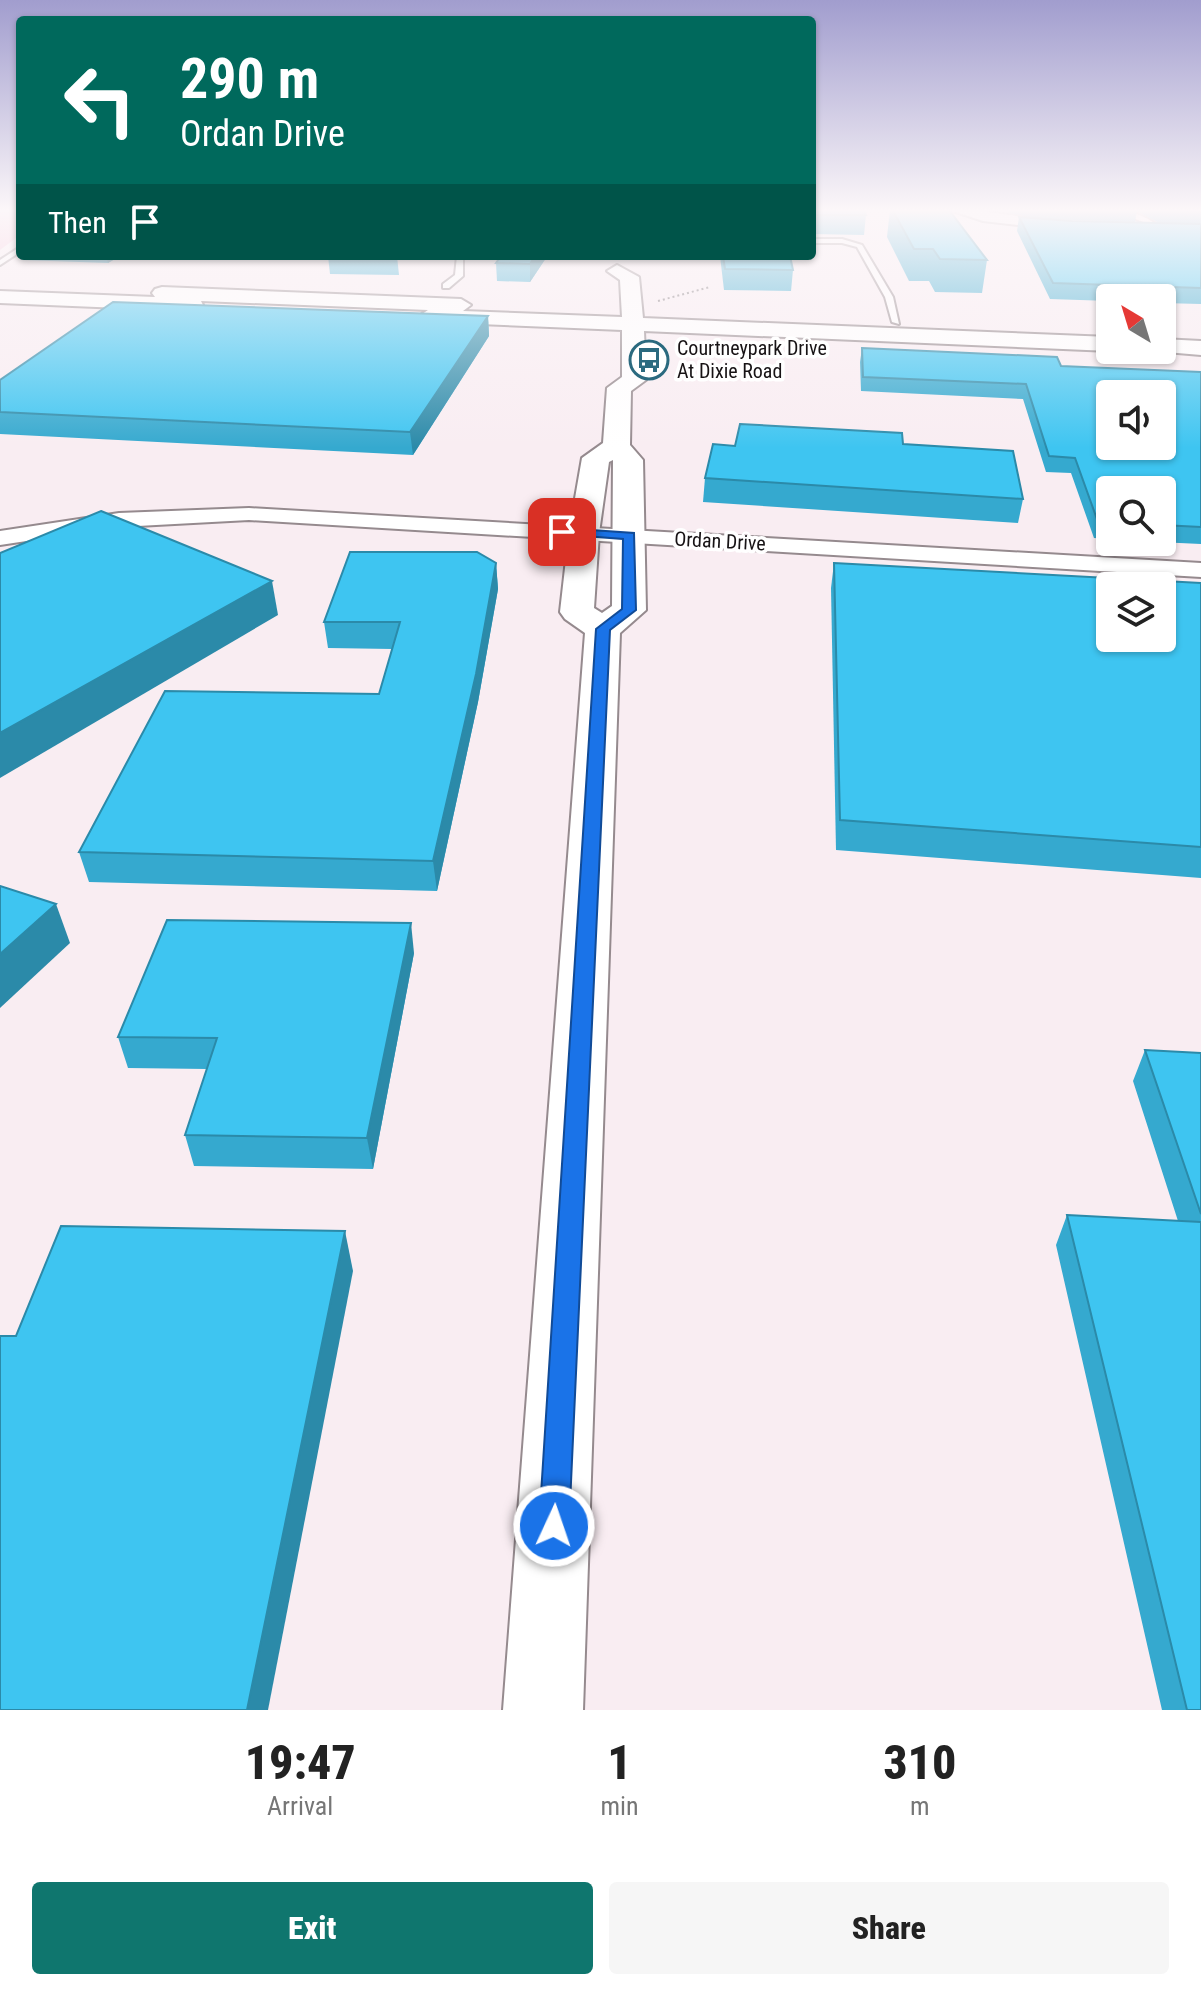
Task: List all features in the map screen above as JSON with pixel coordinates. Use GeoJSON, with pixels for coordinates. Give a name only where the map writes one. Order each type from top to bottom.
{"type":"FeatureCollection","features":[{"type":"Feature","properties":{"kind":"main road"},"geometry":{"type":"LineString","coordinates":[[267,289],[606,310],[632,318],[1096,343]]}},
{"type":"Feature","properties":{"kind":"main road"},"geometry":{"type":"LineString","coordinates":[[0,297],[504,319],[576,331],[606,310],[621,289]]}},
{"type":"Feature","properties":{"kind":"main road"},"geometry":{"type":"LineString","coordinates":[[619,388],[634,380],[630,289]]}},
{"type":"Feature","properties":{"kind":"main road"},"geometry":{"type":"LineString","coordinates":[[606,310],[604,380],[619,388]]}},
{"type":"Feature","properties":{"kind":"main road"},"geometry":{"type":"LineString","coordinates":[[632,318],[647,334],[697,321],[896,322],[1096,330]]}},
{"type":"Feature","properties":{"kind":"main road"},"geometry":{"type":"LineString","coordinates":[[1176,333],[1201,334]]}},
{"type":"Feature","properties":{"kind":"main road"},"geometry":{"type":"LineString","coordinates":[[1176,347],[1201,348]]}},
{"type":"Feature","properties":{"kind":"main road"},"geometry":{"type":"LineString","coordinates":[[603,629],[629,610],[629,460],[616,447],[619,388]]}},
{"type":"Feature","properties":{"kind":"main road"},"geometry":{"type":"LineString","coordinates":[[603,629],[577,612],[584,533],[596,458],[616,447]]}},
{"type":"Feature","properties":{"kind":"main road"},"geometry":{"type":"LineString","coordinates":[[543,1710],[603,629]]}},
{"type":"Feature","properties":{"kind":"street","name":"Ordan Drive"},"geometry":{"type":"LineString","coordinates":[[0,538],[119,520],[249,514],[1201,570]]}},
{"type":"Feature","properties":{"kind":"lane"},"geometry":{"type":"LineString","coordinates":[[884,289],[896,322]]}},
{"type":"Feature","properties":{"kind":"path"},"geometry":{"type":"LineString","coordinates":[[657,301],[703,289]]}},
{"type":"Feature","properties":{"kind":"building"},"geometry":{"type":"Polygon","coordinates":[[[113,302],[488,316],[410,432],[0,412],[0,380],[113,302]]]}},
{"type":"Feature","properties":{"kind":"building"},"geometry":{"type":"Polygon","coordinates":[[[862,348],[1057,357],[1061,366],[1201,372],[1201,527],[1176,526],[1176,476],[1096,476],[1096,516],[1075,458],[1049,456],[1026,384],[863,377],[862,348]]]}},
{"type":"Feature","properties":{"kind":"building"},"geometry":{"type":"Polygon","coordinates":[[[740,424],[902,433],[903,444],[1013,451],[1023,499],[705,478],[713,444],[735,446],[740,424]]]}},
{"type":"Feature","properties":{"kind":"building"},"geometry":{"type":"Polygon","coordinates":[[[101,511],[272,581],[0,733],[0,553],[101,511]]]}},
{"type":"Feature","properties":{"kind":"building"},"geometry":{"type":"Polygon","coordinates":[[[350,552],[477,552],[496,563],[476,674],[433,861],[79,852],[165,691],[379,694],[400,622],[324,622],[350,552]]]}},
{"type":"Feature","properties":{"kind":"building"},"geometry":{"type":"Polygon","coordinates":[[[834,563],[1096,577],[1096,652],[1176,652],[1176,582],[1201,583],[1201,847],[840,820],[834,563]]]}},
{"type":"Feature","properties":{"kind":"building"},"geometry":{"type":"Polygon","coordinates":[[[0,886],[56,904],[0,954],[0,886]]]}},
{"type":"Feature","properties":{"kind":"building"},"geometry":{"type":"Polygon","coordinates":[[[167,920],[411,923],[367,1138],[185,1135],[217,1038],[118,1037],[167,920]]]}},
{"type":"Feature","properties":{"kind":"building"},"geometry":{"type":"Polygon","coordinates":[[[1145,1050],[1201,1053],[1201,1214],[1145,1050]]]}},
{"type":"Feature","properties":{"kind":"building"},"geometry":{"type":"Polygon","coordinates":[[[1067,1215],[1201,1222],[1201,1710],[1187,1710],[1067,1215]]]}},
{"type":"Feature","properties":{"kind":"building"},"geometry":{"type":"Polygon","coordinates":[[[61,1226],[345,1231],[247,1710],[0,1710],[0,1336],[16,1336],[61,1226]]]}},
{"type":"Feature","properties":{"kind":"place","name":"Courtneypark Drive At Dixie Road"},"geometry":{"type":"Point","coordinates":[649,360]}},
{"type":"Feature","properties":{"kind":"route"},"geometry":{"type":"LineString","coordinates":[[554,1526],[603,629],[629,610],[630,582],[630,536],[562,532]]}}]}
